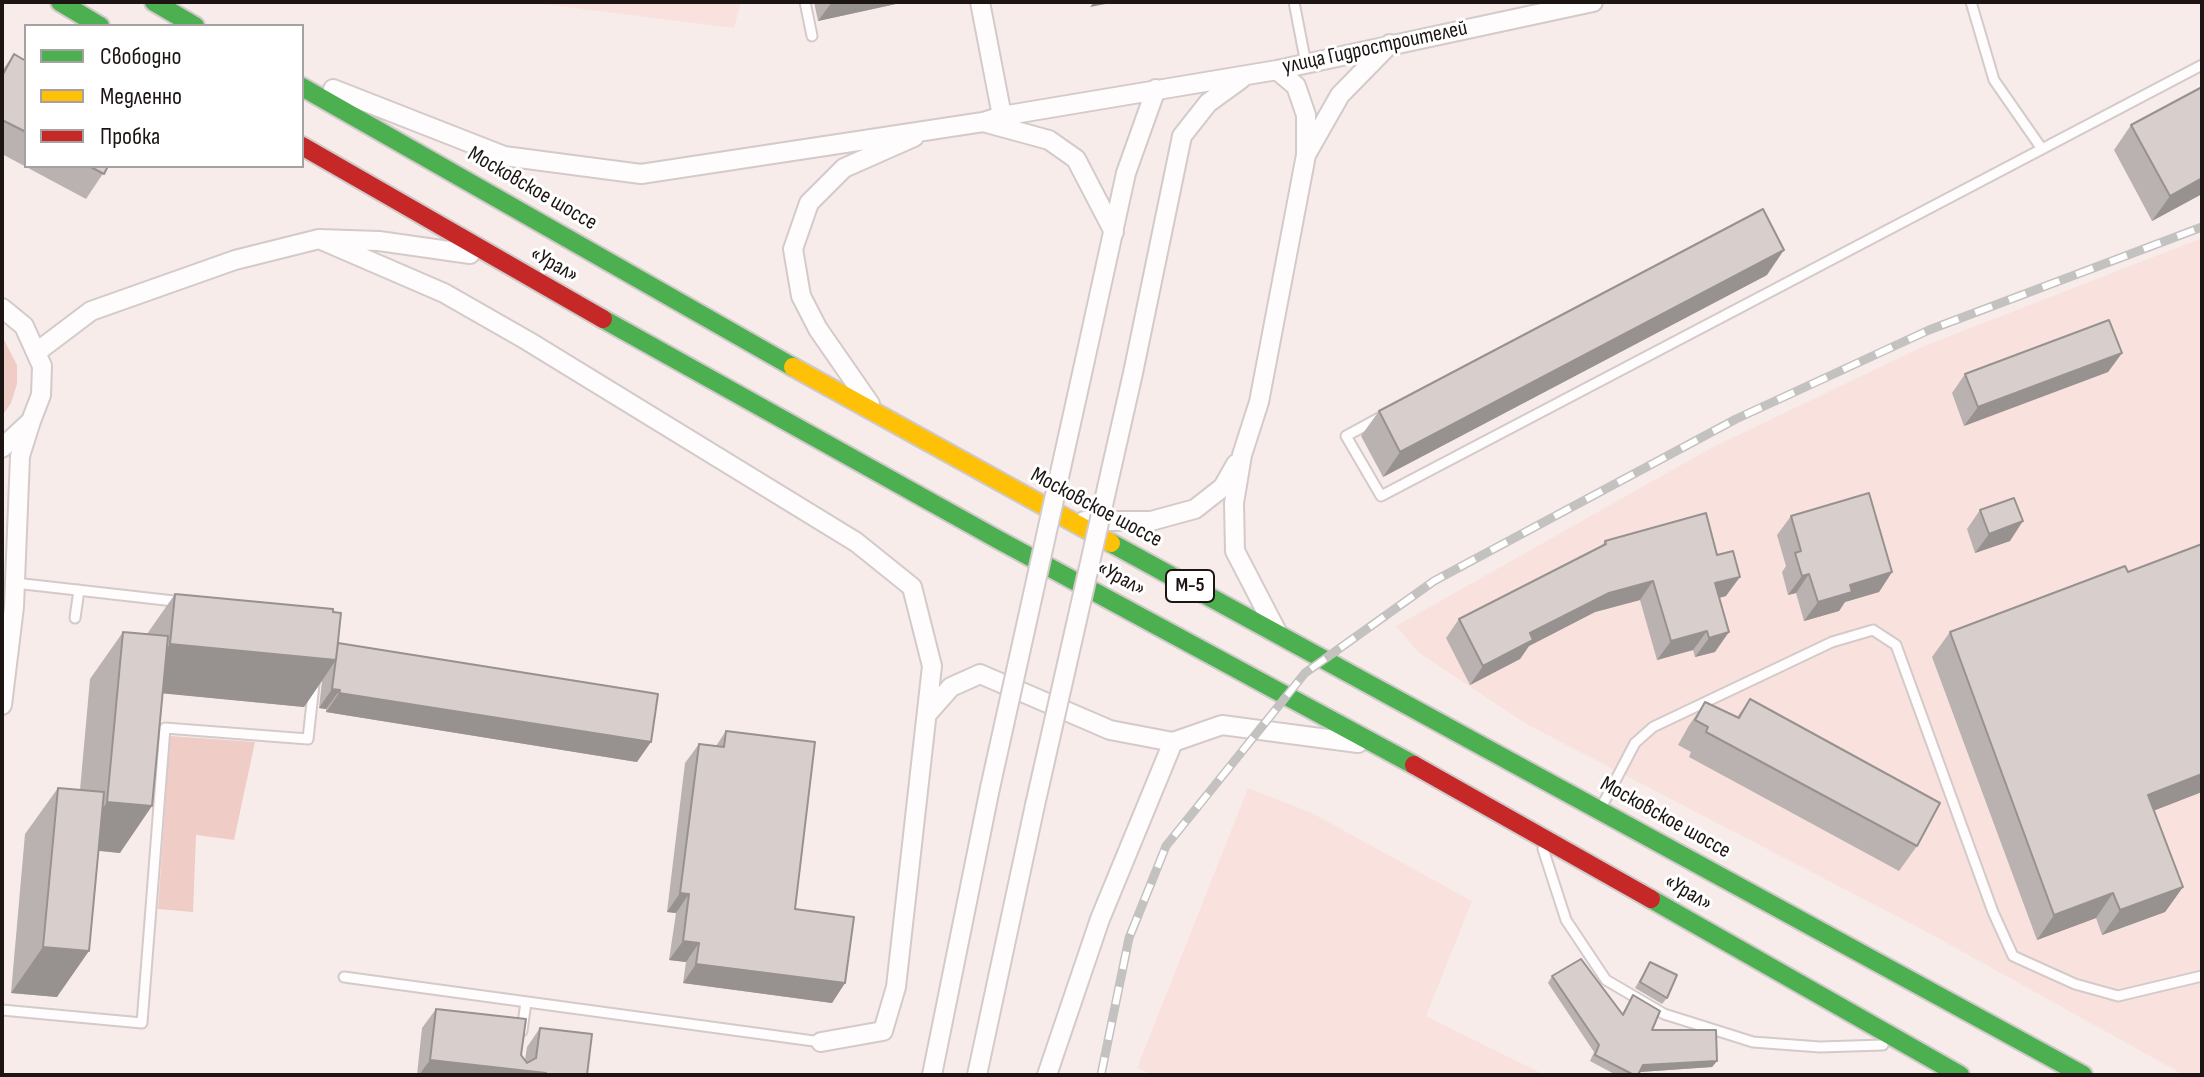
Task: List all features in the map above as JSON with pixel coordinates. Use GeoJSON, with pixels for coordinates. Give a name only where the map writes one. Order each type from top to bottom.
{"type":"FeatureCollection","features":[{"type":"Feature","properties":{"kind":"highway"},"geometry":{"type":"LineString","coordinates":[[60,2],[97,24]]}},
{"type":"Feature","properties":{"kind":"highway"},"geometry":{"type":"LineString","coordinates":[[154,2],[192,24]]}},
{"type":"Feature","properties":{"kind":"highway","name":"Московское шоссе"},"geometry":{"type":"LineString","coordinates":[[304,88],[878,416],[2083,1075]]}},
{"type":"Feature","properties":{"kind":"highway","name":"«Урал»"},"geometry":{"type":"LineString","coordinates":[[304,147],[494,258],[997,539],[1381,746],[1960,1075]]}},
{"type":"Feature","properties":{"kind":"street"},"geometry":{"type":"LineString","coordinates":[[980,2],[1002,116]]}},
{"type":"Feature","properties":{"kind":"street","name":"улица Гидростроителей"},"geometry":{"type":"LineString","coordinates":[[983,122],[1002,116],[1277,70],[1593,2]]}},
{"type":"Feature","properties":{"kind":"street"},"geometry":{"type":"LineString","coordinates":[[1306,155],[1340,95],[1390,44]]}},
{"type":"Feature","properties":{"kind":"street"},"geometry":{"type":"LineString","coordinates":[[1277,70],[1296,86],[1306,115],[1306,155],[1259,402],[1242,455],[1234,503],[1235,551],[1278,633]]}},
{"type":"Feature","properties":{"kind":"street"},"geometry":{"type":"LineString","coordinates":[[977,1075],[1133,373],[1182,136],[1208,103],[1251,73]]}},
{"type":"Feature","properties":{"kind":"street"},"geometry":{"type":"LineString","coordinates":[[304,78],[504,156],[641,174],[983,122],[1049,140],[1076,159],[1114,232]]}},
{"type":"Feature","properties":{"kind":"street"},"geometry":{"type":"LineString","coordinates":[[932,1075],[990,788],[1126,173],[1156,89]]}},
{"type":"Feature","properties":{"kind":"street"},"geometry":{"type":"LineString","coordinates":[[878,416],[818,329],[801,296],[793,249],[809,203],[844,168],[934,128]]}},
{"type":"Feature","properties":{"kind":"street"},"geometry":{"type":"LineString","coordinates":[[319,239],[444,293],[528,341],[856,542],[912,587],[932,666],[896,987],[883,1031],[821,1042]]}},
{"type":"Feature","properties":{"kind":"street"},"geometry":{"type":"LineString","coordinates":[[38,351],[91,311],[235,260],[319,239],[379,241],[494,258]]}},
{"type":"Feature","properties":{"kind":"street"},"geometry":{"type":"LineString","coordinates":[[2,308],[24,326],[38,351],[41,395],[20,456],[8,577],[14,607],[2,705]]}},
{"type":"Feature","properties":{"kind":"street"},"geometry":{"type":"LineString","coordinates":[[2,448],[31,421]]}},
{"type":"Feature","properties":{"kind":"street"},"geometry":{"type":"LineString","coordinates":[[1069,520],[1151,521],[1195,509],[1223,487],[1242,455]]}},
{"type":"Feature","properties":{"kind":"street"},"geometry":{"type":"LineString","coordinates":[[928,713],[951,687],[980,674],[1110,730],[1173,742],[1222,725],[1381,746]]}},
{"type":"Feature","properties":{"kind":"street"},"geometry":{"type":"LineString","coordinates":[[1047,1075],[1100,919],[1173,742]]}},
{"type":"Feature","properties":{"kind":"lane"},"geometry":{"type":"LineString","coordinates":[[805,2],[812,36]]}},
{"type":"Feature","properties":{"kind":"lane"},"geometry":{"type":"LineString","coordinates":[[1294,2],[1306,64]]}},
{"type":"Feature","properties":{"kind":"lane"},"geometry":{"type":"LineString","coordinates":[[1971,2],[1994,80],[2042,149]]}},
{"type":"Feature","properties":{"kind":"lane"},"geometry":{"type":"LineString","coordinates":[[1389,414],[1346,436],[1381,496],[2202,65]]}},
{"type":"Feature","properties":{"kind":"lane"},"geometry":{"type":"LineString","coordinates":[[8,577],[79,590],[192,603]]}},
{"type":"Feature","properties":{"kind":"lane"},"geometry":{"type":"LineString","coordinates":[[75,618],[79,590]]}},
{"type":"Feature","properties":{"kind":"lane"},"geometry":{"type":"LineString","coordinates":[[1601,810],[1635,743],[1653,727],[1832,642],[1873,630],[1896,645],[1993,912],[2013,956],[2075,984],[2118,996],[2171,986],[2202,976]]}},
{"type":"Feature","properties":{"kind":"lane"},"geometry":{"type":"LineString","coordinates":[[2,1010],[142,1023],[165,728],[308,739],[315,678]]}},
{"type":"Feature","properties":{"kind":"lane"},"geometry":{"type":"LineString","coordinates":[[1538,835],[1566,920],[1606,980],[1664,1014],[1753,1042],[1820,1047],[1906,1044]]}},
{"type":"Feature","properties":{"kind":"lane"},"geometry":{"type":"LineString","coordinates":[[344,977],[821,1042]]}},
{"type":"Feature","properties":{"kind":"lane"},"geometry":{"type":"LineString","coordinates":[[519,1046],[526,1002]]}},
{"type":"Feature","properties":{"kind":"shaded area"},"geometry":{"type":"Polygon","coordinates":[[[527,2],[741,2],[734,28],[527,2]]]}},
{"type":"Feature","properties":{"kind":"shaded area"},"geometry":{"type":"Polygon","coordinates":[[[2202,238],[2202,1075],[2184,1075],[1925,931],[1528,725],[1419,653],[1396,626],[1711,448],[1924,346],[2202,238]]]}},
{"type":"Feature","properties":{"kind":"shaded area"},"geometry":{"type":"Polygon","coordinates":[[[2,336],[17,365],[17,384],[11,403],[2,416],[2,336]]]}},
{"type":"Feature","properties":{"kind":"shaded area"},"geometry":{"type":"Polygon","coordinates":[[[170,736],[255,742],[234,840],[196,835],[193,912],[158,909],[170,736]]]}},
{"type":"Feature","properties":{"kind":"shaded area"},"geometry":{"type":"Polygon","coordinates":[[[1248,788],[1312,813],[1472,901],[1426,1016],[1545,1075],[1154,1075],[1137,1068],[1248,788]]]}},
{"type":"Feature","properties":{"kind":"building"},"geometry":{"type":"Polygon","coordinates":[[[14,54],[24,60],[24,131],[2,120],[2,76],[14,54]]]}},
{"type":"Feature","properties":{"kind":"building"},"geometry":{"type":"Polygon","coordinates":[[[2202,87],[2202,178],[2170,196],[2131,125],[2202,87]]]}},
{"type":"Feature","properties":{"kind":"building"},"geometry":{"type":"Polygon","coordinates":[[[93,168],[107,168],[104,174],[93,168]]]}},
{"type":"Feature","properties":{"kind":"building"},"geometry":{"type":"Polygon","coordinates":[[[1763,209],[1784,250],[1400,452],[1379,411],[1763,209]]]}},
{"type":"Feature","properties":{"kind":"building"},"geometry":{"type":"Polygon","coordinates":[[[2109,320],[2122,353],[1978,407],[1965,374],[2109,320]]]}},
{"type":"Feature","properties":{"kind":"building"},"geometry":{"type":"Polygon","coordinates":[[[1869,493],[1892,572],[1850,585],[1852,592],[1818,602],[1809,574],[1802,576],[1795,553],[1801,551],[1791,516],[1869,493]]]}},
{"type":"Feature","properties":{"kind":"building"},"geometry":{"type":"Polygon","coordinates":[[[2014,498],[2023,521],[1989,534],[1980,510],[2014,498]]]}},
{"type":"Feature","properties":{"kind":"building"},"geometry":{"type":"Polygon","coordinates":[[[1706,513],[1717,555],[1733,551],[1740,577],[1715,583],[1729,632],[1709,638],[1707,631],[1671,641],[1653,581],[1609,593],[1530,633],[1533,640],[1483,666],[1459,619],[1606,544],[1605,541],[1706,513]]]}},
{"type":"Feature","properties":{"kind":"building"},"geometry":{"type":"Polygon","coordinates":[[[2202,544],[2202,774],[2148,795],[2183,887],[2120,910],[2113,893],[2054,915],[1950,632],[2125,566],[2128,572],[2202,544]]]}},
{"type":"Feature","properties":{"kind":"building"},"geometry":{"type":"Polygon","coordinates":[[[175,594],[333,609],[333,612],[341,613],[336,660],[170,644],[175,594]]]}},
{"type":"Feature","properties":{"kind":"building"},"geometry":{"type":"Polygon","coordinates":[[[123,632],[168,636],[152,806],[107,802],[123,632]]]}},
{"type":"Feature","properties":{"kind":"building"},"geometry":{"type":"Polygon","coordinates":[[[338,643],[658,694],[651,742],[339,693],[340,690],[332,689],[338,643]]]}},
{"type":"Feature","properties":{"kind":"building"},"geometry":{"type":"Polygon","coordinates":[[[1750,699],[1940,803],[1917,846],[1706,732],[1708,727],[1695,720],[1705,702],[1739,718],[1750,699]]]}},
{"type":"Feature","properties":{"kind":"building"},"geometry":{"type":"Polygon","coordinates":[[[726,731],[815,742],[795,909],[854,917],[845,983],[696,964],[699,943],[683,941],[689,894],[680,893],[699,744],[724,747],[726,731]]]}},
{"type":"Feature","properties":{"kind":"building"},"geometry":{"type":"Polygon","coordinates":[[[58,788],[104,792],[89,951],[43,947],[58,788]]]}},
{"type":"Feature","properties":{"kind":"building"},"geometry":{"type":"Polygon","coordinates":[[[1581,959],[1623,1015],[1633,995],[1660,1011],[1652,1030],[1716,1030],[1717,1061],[1643,1065],[1638,1075],[1634,1075],[1595,1055],[1599,1045],[1552,976],[1581,959]]]}},
{"type":"Feature","properties":{"kind":"building"},"geometry":{"type":"Polygon","coordinates":[[[1650,962],[1677,975],[1667,998],[1640,982],[1650,962]]]}},
{"type":"Feature","properties":{"kind":"building"},"geometry":{"type":"Polygon","coordinates":[[[436,1009],[526,1019],[521,1055],[527,1063],[536,1058],[540,1028],[592,1034],[587,1075],[546,1075],[430,1060],[436,1009]]]}},
{"type":"Feature","properties":{"kind":"railway"},"geometry":{"type":"LineString","coordinates":[[1101,1075],[1129,938],[1166,846],[1305,673],[1434,581],[1736,419],[1929,330],[2202,227]]}},
{"type":"Feature","properties":{"kind":"traffic: fast"},"geometry":{"type":"LineString","coordinates":[[60,2],[97,24]]}},
{"type":"Feature","properties":{"kind":"traffic: fast"},"geometry":{"type":"LineString","coordinates":[[154,2],[192,24]]}},
{"type":"Feature","properties":{"kind":"traffic: fast"},"geometry":{"type":"LineString","coordinates":[[304,88],[793,367]]}},
{"type":"Feature","properties":{"kind":"traffic: fast"},"geometry":{"type":"LineString","coordinates":[[603,319],[997,539],[1414,765]]}},
{"type":"Feature","properties":{"kind":"traffic: fast"},"geometry":{"type":"LineString","coordinates":[[1111,543],[2083,1075]]}},
{"type":"Feature","properties":{"kind":"traffic: fast"},"geometry":{"type":"LineString","coordinates":[[1651,899],[1960,1075]]}},
{"type":"Feature","properties":{"kind":"traffic: slow"},"geometry":{"type":"LineString","coordinates":[[793,367],[1111,543]]}},
{"type":"Feature","properties":{"kind":"traffic: jam"},"geometry":{"type":"LineString","coordinates":[[304,147],[603,319]]}},
{"type":"Feature","properties":{"kind":"traffic: jam"},"geometry":{"type":"LineString","coordinates":[[1414,765],[1651,899]]}}]}
